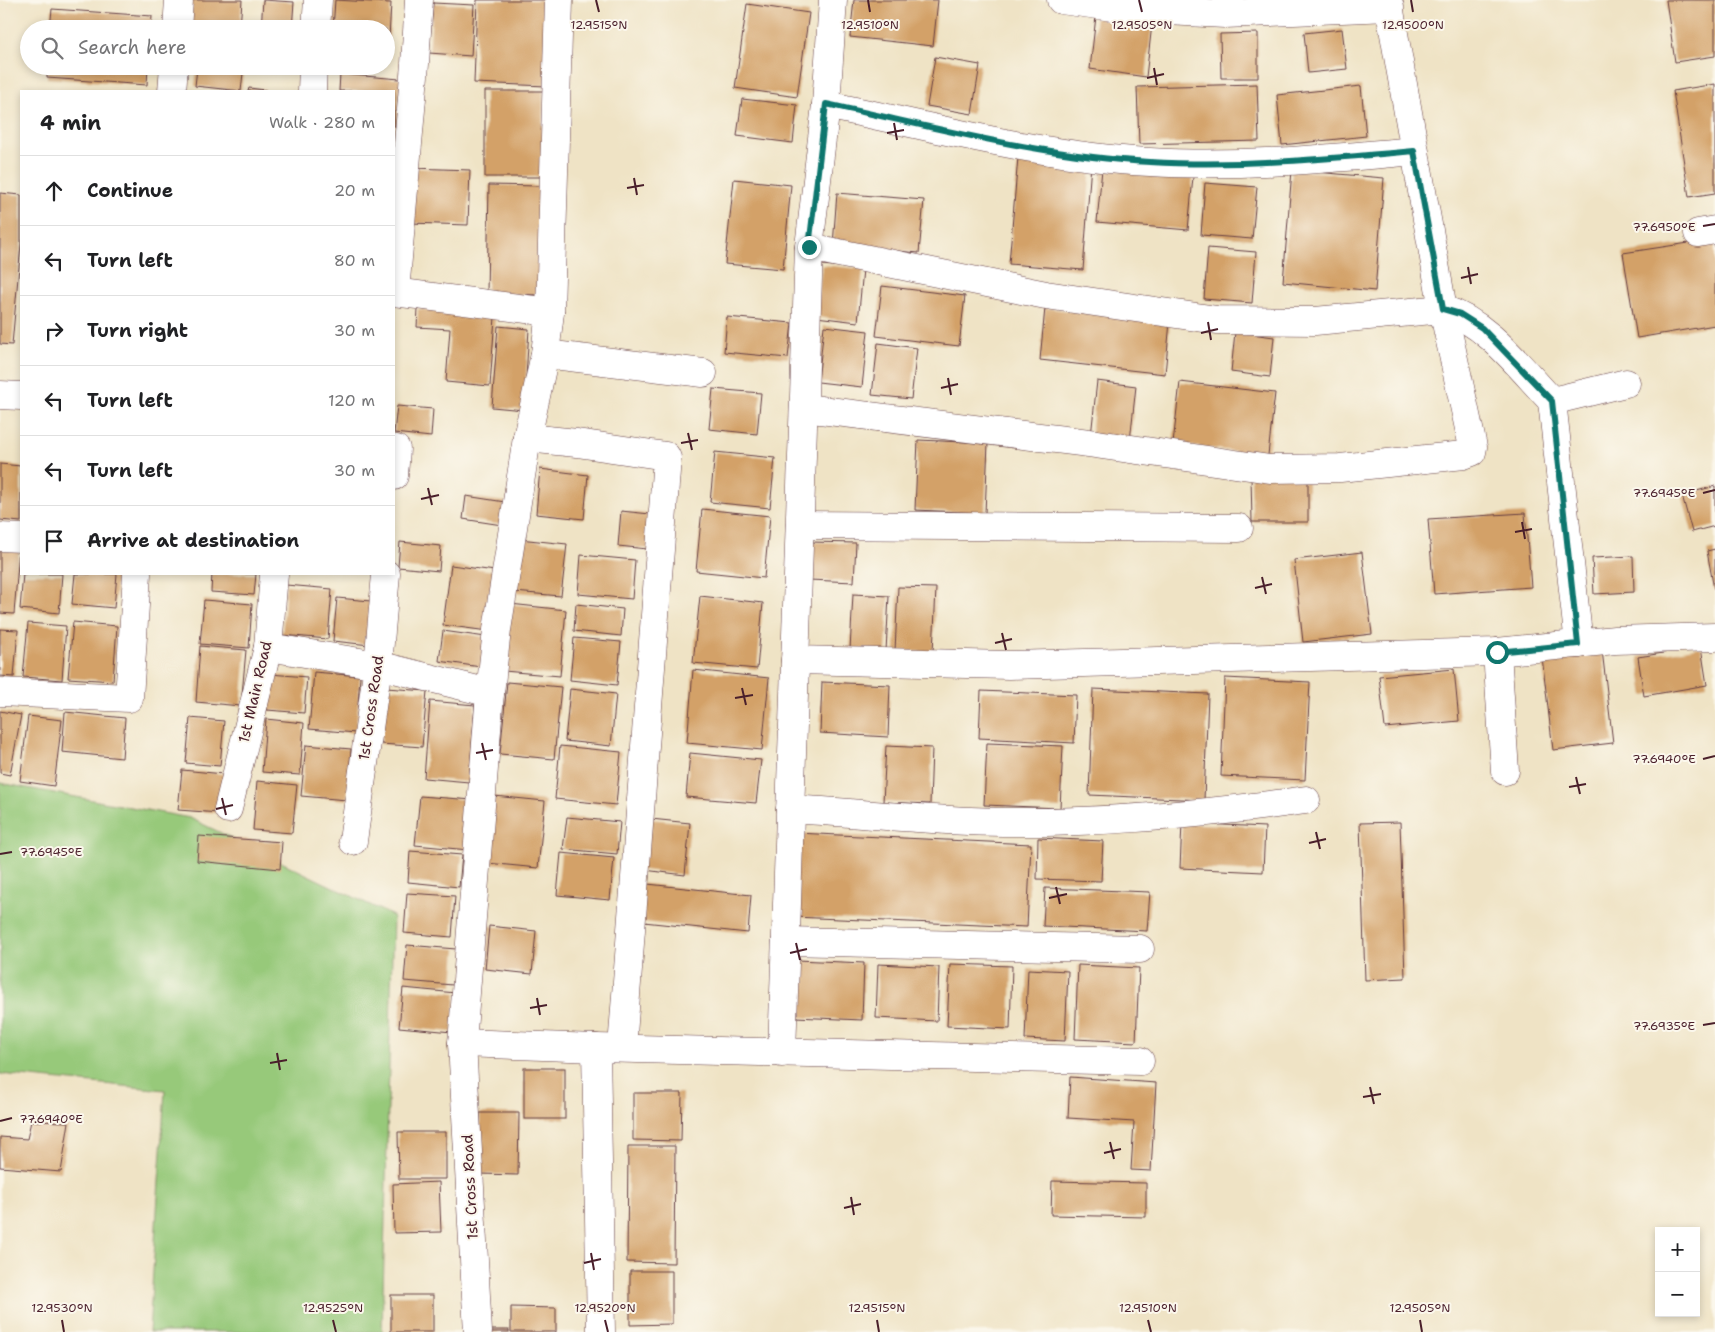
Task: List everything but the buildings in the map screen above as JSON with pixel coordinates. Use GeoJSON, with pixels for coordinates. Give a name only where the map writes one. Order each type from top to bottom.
{"type":"FeatureCollection","features":[{"type":"Feature","properties":{"kind":"street"},"geometry":{"type":"LineString","coordinates":[[178,20],[179,0]]}},
{"type":"Feature","properties":{"kind":"street"},"geometry":{"type":"LineString","coordinates":[[317,20],[318,0]]}},
{"type":"Feature","properties":{"kind":"street"},"geometry":{"type":"LineString","coordinates":[[395,281],[415,64],[418,0]]}},
{"type":"Feature","properties":{"kind":"street","name":"1st Cross Road"},"geometry":{"type":"LineString","coordinates":[[478,1332],[462,1043],[490,693],[497,630],[527,438],[545,354],[550,312],[559,0]]}},
{"type":"Feature","properties":{"kind":"street"},"geometry":{"type":"LineString","coordinates":[[782,1053],[809,247],[826,104],[833,0]]}},
{"type":"Feature","properties":{"kind":"street"},"geometry":{"type":"LineString","coordinates":[[804,408],[1089,444],[1270,470],[1340,468],[1464,456],[1472,452],[1443,309],[1389,3],[1225,14],[1128,9],[1061,0]]}},
{"type":"Feature","properties":{"kind":"street"},"geometry":{"type":"LineString","coordinates":[[172,90],[173,75]]}},
{"type":"Feature","properties":{"kind":"street"},"geometry":{"type":"LineString","coordinates":[[312,90],[313,75]]}},
{"type":"Feature","properties":{"kind":"street"},"geometry":{"type":"LineString","coordinates":[[826,104],[1054,151],[1150,162],[1304,161],[1414,151]]}},
{"type":"Feature","properties":{"kind":"street"},"geometry":{"type":"LineString","coordinates":[[809,247],[1046,295],[1218,320],[1314,322],[1443,309],[1460,314],[1482,328],[1552,401],[1578,644]]}},
{"type":"Feature","properties":{"kind":"street"},"geometry":{"type":"LineString","coordinates":[[395,292],[550,312]]}},
{"type":"Feature","properties":{"kind":"street"},"geometry":{"type":"LineString","coordinates":[[545,354],[703,373]]}},
{"type":"Feature","properties":{"kind":"street"},"geometry":{"type":"LineString","coordinates":[[1552,401],[1626,383]]}},
{"type":"Feature","properties":{"kind":"street"},"geometry":{"type":"LineString","coordinates":[[0,395],[20,396]]}},
{"type":"Feature","properties":{"kind":"street"},"geometry":{"type":"LineString","coordinates":[[527,438],[577,443],[666,456],[667,458],[609,1048],[601,1332]]}},
{"type":"Feature","properties":{"kind":"street"},"geometry":{"type":"LineString","coordinates":[[800,525],[1239,528]]}},
{"type":"Feature","properties":{"kind":"street"},"geometry":{"type":"LineString","coordinates":[[0,537],[20,538]]}},
{"type":"Feature","properties":{"kind":"street"},"geometry":{"type":"LineString","coordinates":[[0,692],[129,698],[137,575]]}},
{"type":"Feature","properties":{"kind":"street","name":"1st Main Road"},"geometry":{"type":"LineString","coordinates":[[228,809],[268,647],[274,575]]}},
{"type":"Feature","properties":{"kind":"street","name":"1st Cross Road"},"geometry":{"type":"LineString","coordinates":[[353,841],[378,666],[386,575]]}},
{"type":"Feature","properties":{"kind":"street"},"geometry":{"type":"LineString","coordinates":[[795,660],[1009,664],[1497,652],[1615,640],[1715,637]]}},
{"type":"Feature","properties":{"kind":"street"},"geometry":{"type":"LineString","coordinates":[[268,647],[378,666],[490,693]]}},
{"type":"Feature","properties":{"kind":"street"},"geometry":{"type":"LineString","coordinates":[[1497,652],[1505,771]]}},
{"type":"Feature","properties":{"kind":"street"},"geometry":{"type":"LineString","coordinates":[[790,808],[1001,822],[1094,821],[1249,808],[1306,800]]}},
{"type":"Feature","properties":{"kind":"street"},"geometry":{"type":"LineString","coordinates":[[786,941],[1140,949]]}},
{"type":"Feature","properties":{"kind":"street"},"geometry":{"type":"LineString","coordinates":[[462,1043],[782,1053],[1140,1061]]}},
{"type":"Feature","properties":{"kind":"green space"},"geometry":{"type":"Polygon","coordinates":[[[0,783],[190,818],[393,916],[382,1332],[149,1332],[165,1090],[0,1074],[0,783]]]}},
{"type":"Feature","properties":{"kind":"route"},"geometry":{"type":"LineString","coordinates":[[809,247],[826,104],[1054,151],[1150,162],[1304,161],[1414,151],[1443,309],[1460,314],[1482,328],[1552,401],[1578,644],[1497,652]]}}]}
